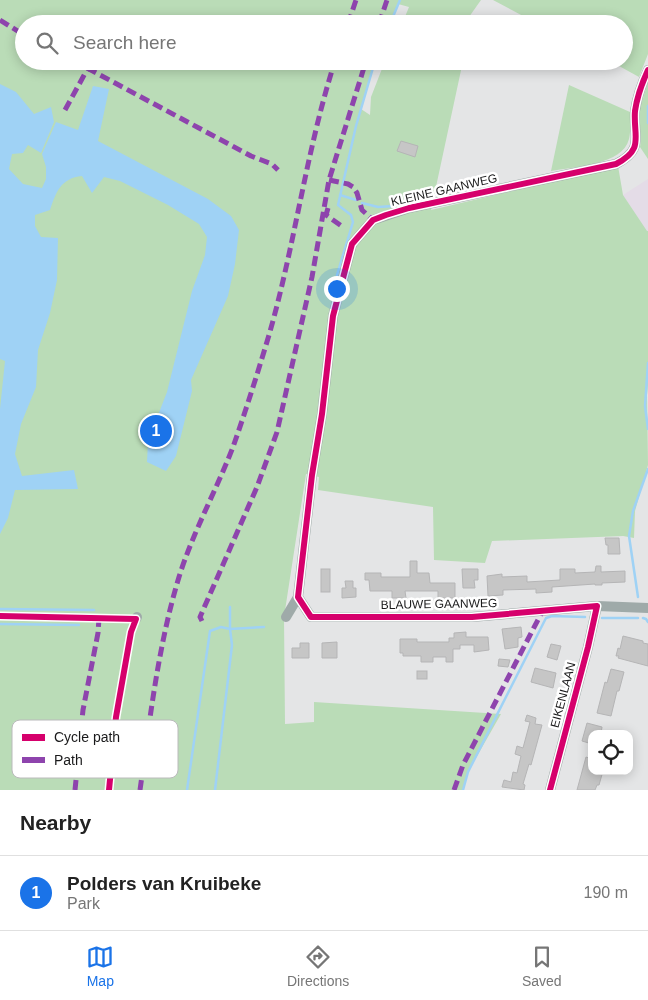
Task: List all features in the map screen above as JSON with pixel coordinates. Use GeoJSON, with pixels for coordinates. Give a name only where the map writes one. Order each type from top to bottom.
{"type":"FeatureCollection","features":[{"type":"Feature","properties":{"kind":"street","name":"KLEINE GAANWEG"},"geometry":{"type":"LineString","coordinates":[[286,617],[298,597],[333,316],[352,244],[373,220],[386,215],[409,208],[616,164],[628,158],[636,144],[636,111],[642,83],[648,70]]}},
{"type":"Feature","properties":{"kind":"street","name":"BLAUWE GAANWEG"},"geometry":{"type":"LineString","coordinates":[[298,597],[311,617],[472,617],[597,606],[648,608]]}},
{"type":"Feature","properties":{"kind":"street","name":"EIKENLAAN"},"geometry":{"type":"LineString","coordinates":[[550,790],[597,606]]}},
{"type":"Feature","properties":{"kind":"shaded area"},"geometry":{"type":"Polygon","coordinates":[[[648,179],[648,231],[647,232],[623,195],[648,179]]]}},
{"type":"Feature","properties":{"kind":"green space"},"geometry":{"type":"Polygon","coordinates":[[[0,0],[481,0],[470,15],[406,15],[409,7],[398,4],[394,15],[15,15],[15,70],[372,70],[361,109],[370,115],[371,97],[382,70],[461,70],[431,210],[618,166],[623,195],[648,231],[648,465],[635,511],[634,538],[623,536],[492,541],[485,563],[434,560],[433,507],[318,490],[319,477],[306,474],[284,617],[285,724],[314,722],[314,702],[501,714],[468,772],[463,790],[0,790],[0,0]]]}},
{"type":"Feature","properties":{"kind":"green space"},"geometry":{"type":"Polygon","coordinates":[[[493,0],[648,0],[648,54],[639,77],[626,70],[633,70],[633,15],[521,15],[493,0]]]}},
{"type":"Feature","properties":{"kind":"green space"},"geometry":{"type":"Polygon","coordinates":[[[648,82],[648,159],[640,147],[639,111],[648,82]]]}},
{"type":"Feature","properties":{"kind":"green space"},"geometry":{"type":"Polygon","coordinates":[[[569,85],[630,112],[629,139],[625,148],[607,159],[584,166],[551,171],[569,85]]]}},
{"type":"Feature","properties":{"kind":"water"},"geometry":{"type":"Polygon","coordinates":[[[0,84],[16,92],[34,114],[51,107],[54,122],[41,153],[28,145],[23,153],[12,154],[9,169],[23,184],[42,188],[46,179],[46,167],[42,154],[56,122],[78,130],[93,86],[109,89],[98,141],[208,199],[231,216],[239,230],[235,264],[228,296],[191,380],[192,391],[176,456],[166,471],[147,462],[148,441],[167,392],[192,291],[205,255],[207,237],[199,224],[168,205],[120,181],[104,177],[92,193],[82,176],[69,180],[60,187],[50,210],[35,215],[35,226],[41,237],[58,238],[57,280],[50,313],[38,350],[36,387],[21,424],[15,454],[22,476],[74,470],[78,489],[15,490],[8,518],[0,534],[0,409],[5,361],[0,359],[0,84]]]}},
{"type":"Feature","properties":{"kind":"building"},"geometry":{"type":"Polygon","coordinates":[[[401,141],[418,146],[415,157],[397,151],[401,141]]]}},
{"type":"Feature","properties":{"kind":"building"},"geometry":{"type":"Polygon","coordinates":[[[605,538],[619,538],[620,554],[608,554],[608,545],[606,545],[605,538]]]}},
{"type":"Feature","properties":{"kind":"building"},"geometry":{"type":"Polygon","coordinates":[[[410,561],[417,561],[417,573],[429,573],[430,583],[455,583],[455,598],[438,598],[438,591],[405,591],[406,598],[392,598],[392,591],[370,591],[369,580],[365,580],[365,573],[381,573],[381,577],[410,577],[410,561]]]}},
{"type":"Feature","properties":{"kind":"building"},"geometry":{"type":"Polygon","coordinates":[[[596,566],[601,566],[601,572],[625,571],[625,582],[552,587],[552,592],[536,593],[536,589],[503,590],[503,595],[488,596],[487,576],[502,574],[502,577],[527,576],[527,582],[560,580],[560,569],[575,569],[575,573],[595,572],[596,566]]]}},
{"type":"Feature","properties":{"kind":"building"},"geometry":{"type":"Polygon","coordinates":[[[321,569],[330,569],[330,592],[321,592],[321,569]]]}},
{"type":"Feature","properties":{"kind":"building"},"geometry":{"type":"Polygon","coordinates":[[[462,569],[478,569],[478,580],[474,580],[475,588],[463,588],[462,569]]]}},
{"type":"Feature","properties":{"kind":"building"},"geometry":{"type":"Polygon","coordinates":[[[345,581],[353,581],[353,588],[356,588],[356,597],[342,598],[342,588],[346,588],[345,581]]]}},
{"type":"Feature","properties":{"kind":"building"},"geometry":{"type":"Polygon","coordinates":[[[521,627],[522,637],[518,638],[518,647],[505,649],[502,629],[521,627]]]}},
{"type":"Feature","properties":{"kind":"building"},"geometry":{"type":"Polygon","coordinates":[[[466,632],[466,637],[488,637],[489,650],[474,652],[474,645],[460,645],[460,649],[453,649],[453,662],[446,662],[446,657],[433,657],[433,662],[421,662],[421,656],[403,656],[403,653],[400,653],[400,639],[417,639],[417,642],[449,642],[449,638],[454,638],[454,633],[466,632]]]}},
{"type":"Feature","properties":{"kind":"building"},"geometry":{"type":"Polygon","coordinates":[[[623,636],[648,644],[648,666],[616,656],[623,636]]]}},
{"type":"Feature","properties":{"kind":"building"},"geometry":{"type":"Polygon","coordinates":[[[337,642],[337,658],[322,658],[322,643],[337,642]]]}},
{"type":"Feature","properties":{"kind":"building"},"geometry":{"type":"Polygon","coordinates":[[[300,643],[309,643],[309,658],[292,658],[292,648],[300,648],[300,643]]]}},
{"type":"Feature","properties":{"kind":"building"},"geometry":{"type":"Polygon","coordinates":[[[551,644],[561,646],[557,660],[547,657],[551,644]]]}},
{"type":"Feature","properties":{"kind":"building"},"geometry":{"type":"Polygon","coordinates":[[[499,659],[510,660],[508,667],[498,666],[499,659]]]}},
{"type":"Feature","properties":{"kind":"building"},"geometry":{"type":"Polygon","coordinates":[[[535,668],[556,673],[553,688],[531,682],[535,668]]]}},
{"type":"Feature","properties":{"kind":"building"},"geometry":{"type":"Polygon","coordinates":[[[611,669],[624,672],[611,716],[597,713],[605,682],[607,683],[611,669]]]}},
{"type":"Feature","properties":{"kind":"building"},"geometry":{"type":"Polygon","coordinates":[[[417,671],[427,671],[427,679],[417,679],[417,671]]]}},
{"type":"Feature","properties":{"kind":"building"},"geometry":{"type":"Polygon","coordinates":[[[527,715],[536,718],[535,724],[542,725],[531,765],[529,764],[523,784],[525,785],[524,790],[502,787],[504,780],[511,782],[513,772],[517,773],[521,756],[515,754],[517,746],[523,748],[530,722],[525,721],[527,715]]]}},
{"type":"Feature","properties":{"kind":"building"},"geometry":{"type":"Polygon","coordinates":[[[587,723],[602,727],[602,730],[588,730],[588,743],[582,741],[587,723]]]}},
{"type":"Feature","properties":{"kind":"building"},"geometry":{"type":"Polygon","coordinates":[[[586,757],[588,758],[588,775],[602,775],[599,785],[597,785],[595,790],[577,790],[586,757]]]}},
{"type":"Feature","properties":{"kind":"waterway"},"geometry":{"type":"LineString","coordinates":[[394,15],[400,0]]}},
{"type":"Feature","properties":{"kind":"waterway"},"geometry":{"type":"LineString","coordinates":[[337,275],[353,222],[351,215],[338,205],[356,126],[372,70]]}},
{"type":"Feature","properties":{"kind":"waterway"},"geometry":{"type":"LineString","coordinates":[[648,106],[648,123]]}},
{"type":"Feature","properties":{"kind":"waterway"},"geometry":{"type":"LineString","coordinates":[[340,195],[356,200]]}},
{"type":"Feature","properties":{"kind":"waterway"},"geometry":{"type":"LineString","coordinates":[[362,203],[378,207],[394,206]]}},
{"type":"Feature","properties":{"kind":"waterway"},"geometry":{"type":"LineString","coordinates":[[648,363],[645,406],[648,429]]}},
{"type":"Feature","properties":{"kind":"waterway"},"geometry":{"type":"LineString","coordinates":[[638,597],[629,536],[633,511],[648,469]]}},
{"type":"Feature","properties":{"kind":"waterway"},"geometry":{"type":"LineString","coordinates":[[230,607],[230,629],[264,627]]}},
{"type":"Feature","properties":{"kind":"waterway"},"geometry":{"type":"LineString","coordinates":[[0,609],[94,610]]}},
{"type":"Feature","properties":{"kind":"waterway"},"geometry":{"type":"LineString","coordinates":[[463,790],[468,772],[546,618],[552,616],[585,617]]}},
{"type":"Feature","properties":{"kind":"waterway"},"geometry":{"type":"LineString","coordinates":[[602,618],[638,618]]}},
{"type":"Feature","properties":{"kind":"waterway"},"geometry":{"type":"LineString","coordinates":[[643,618],[648,622]]}},
{"type":"Feature","properties":{"kind":"waterway"},"geometry":{"type":"LineString","coordinates":[[0,624],[79,625]]}},
{"type":"Feature","properties":{"kind":"waterway"},"geometry":{"type":"LineString","coordinates":[[187,790],[210,631],[221,627],[230,629],[232,645],[215,790]]}},
{"type":"Feature","properties":{"kind":"marked path"},"geometry":{"type":"LineString","coordinates":[[351,15],[356,0]]}},
{"type":"Feature","properties":{"kind":"marked path"},"geometry":{"type":"LineString","coordinates":[[382,15],[387,0]]}},
{"type":"Feature","properties":{"kind":"marked path"},"geometry":{"type":"LineString","coordinates":[[0,20],[15,29]]}},
{"type":"Feature","properties":{"kind":"marked path"},"geometry":{"type":"LineString","coordinates":[[65,110],[87,70]]}},
{"type":"Feature","properties":{"kind":"marked path"},"geometry":{"type":"LineString","coordinates":[[91,70],[251,156],[272,164],[278,170]]}},
{"type":"Feature","properties":{"kind":"marked path"},"geometry":{"type":"LineString","coordinates":[[150,720],[165,629],[179,577],[191,544],[233,447],[265,349],[286,267],[316,129],[332,70]]}},
{"type":"Feature","properties":{"kind":"marked path"},"geometry":{"type":"LineString","coordinates":[[202,621],[200,617],[257,487],[277,432],[312,277],[329,180],[363,70]]}},
{"type":"Feature","properties":{"kind":"marked path"},"geometry":{"type":"LineString","coordinates":[[329,180],[353,187],[357,193],[362,210],[373,220]]}},
{"type":"Feature","properties":{"kind":"marked path"},"geometry":{"type":"LineString","coordinates":[[328,208],[326,215],[343,227]]}},
{"type":"Feature","properties":{"kind":"marked path"},"geometry":{"type":"LineString","coordinates":[[454,790],[463,765],[543,610]]}},
{"type":"Feature","properties":{"kind":"marked path"},"geometry":{"type":"LineString","coordinates":[[82,720],[99,618]]}},
{"type":"Feature","properties":{"kind":"marked path"},"geometry":{"type":"LineString","coordinates":[[75,790],[76,778]]}},
{"type":"Feature","properties":{"kind":"marked path"},"geometry":{"type":"LineString","coordinates":[[140,790],[142,778]]}},
{"type":"Feature","properties":{"kind":"cycle path"},"geometry":{"type":"LineString","coordinates":[[550,790],[597,606],[472,617],[311,617],[298,597],[333,316],[352,244],[373,220],[409,208],[616,164],[625,158],[631,153],[636,142],[635,111],[640,90],[648,70]]}},
{"type":"Feature","properties":{"kind":"cycle path"},"geometry":{"type":"LineString","coordinates":[[0,616],[136,619],[131,632],[116,720]]}},
{"type":"Feature","properties":{"kind":"cycle path"},"geometry":{"type":"LineString","coordinates":[[109,790],[110,778]]}},
{"type":"Feature","properties":{"kind":"place","name":"Polders van Kruibeke"},"geometry":{"type":"Point","coordinates":[156,431]}}]}
